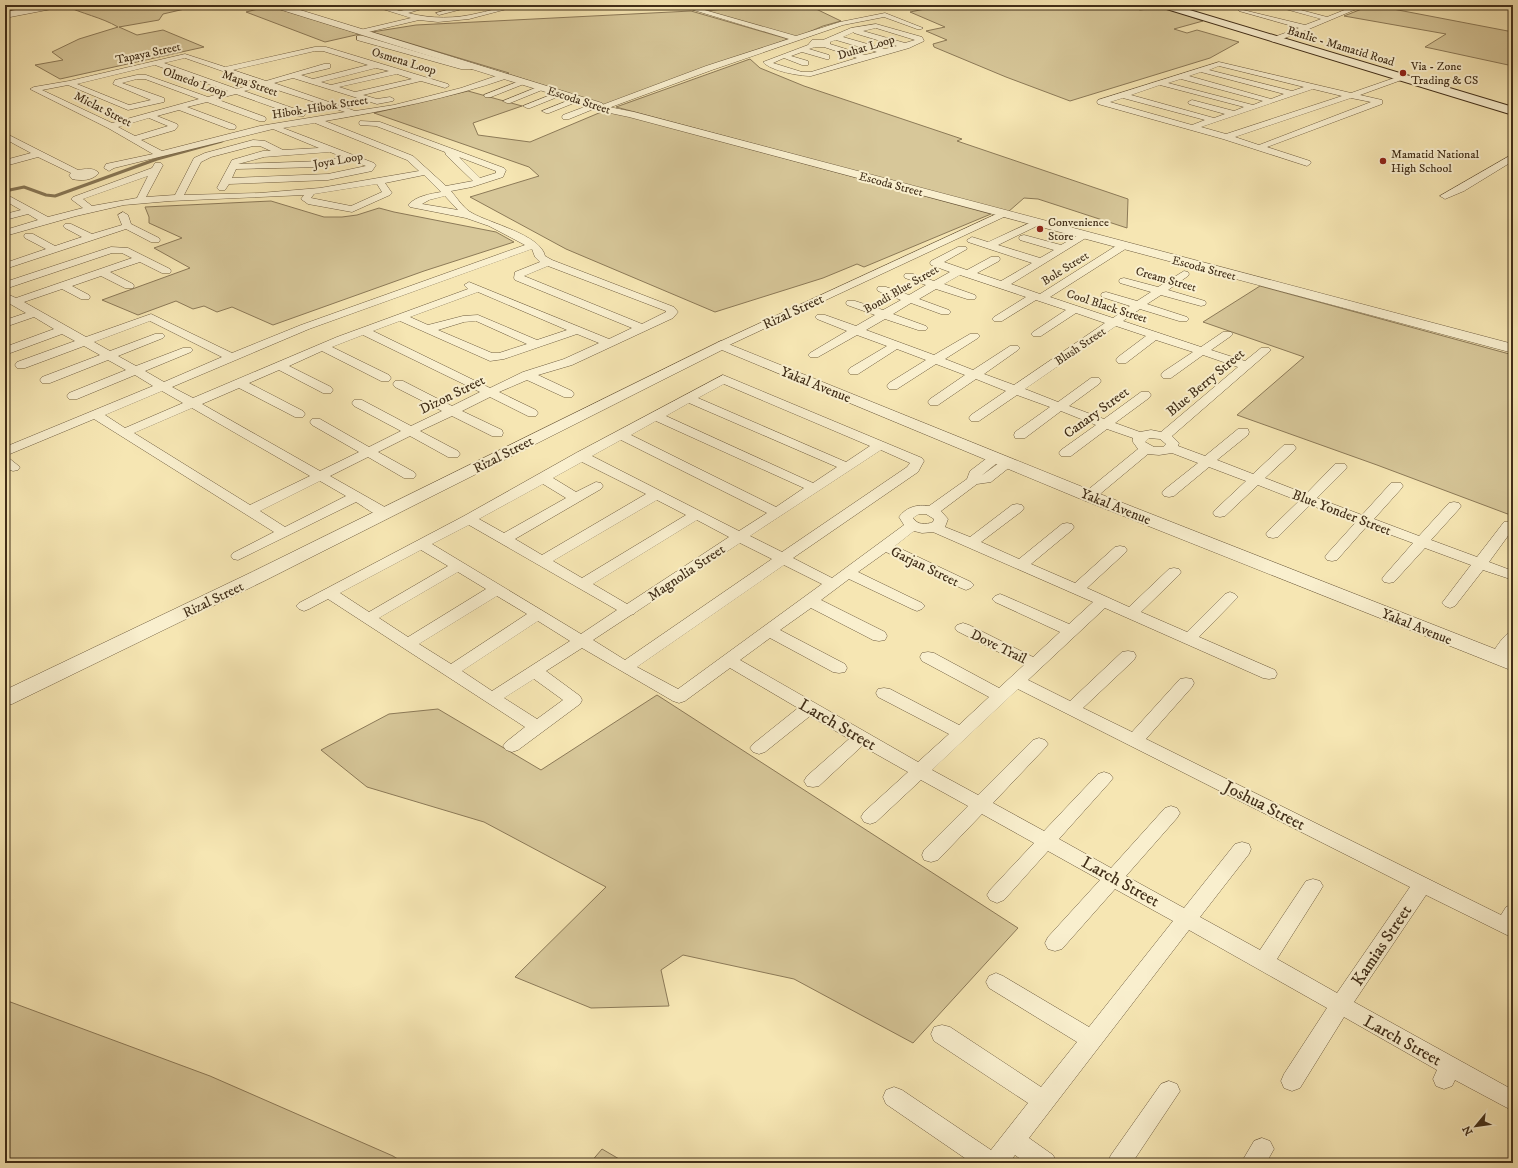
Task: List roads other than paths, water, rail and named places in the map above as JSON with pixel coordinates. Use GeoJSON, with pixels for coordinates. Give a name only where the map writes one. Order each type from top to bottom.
{"type":"FeatureCollection","features":[{"type":"Feature","properties":{"kind":"main road","name":"Banlic - Mamatid Road"},"geometry":{"type":"LineString","coordinates":[[1162,5],[1513,111]]}},
{"type":"Feature","properties":{"kind":"street"},"geometry":{"type":"LineString","coordinates":[[5,15],[57,5]]}},
{"type":"Feature","properties":{"kind":"street"},"geometry":{"type":"LineString","coordinates":[[195,7],[207,5]]}},
{"type":"Feature","properties":{"kind":"street","name":"Escoda Street"},"geometry":{"type":"LineString","coordinates":[[275,5],[367,33],[474,71],[486,70],[580,99],[599,107],[638,116],[1513,349]]}},
{"type":"Feature","properties":{"kind":"street"},"geometry":{"type":"LineString","coordinates":[[376,6],[388,5]]}},
{"type":"Feature","properties":{"kind":"street"},"geometry":{"type":"LineString","coordinates":[[400,12],[433,5]]}},
{"type":"Feature","properties":{"kind":"street"},"geometry":{"type":"LineString","coordinates":[[367,33],[418,18],[475,5]]}},
{"type":"Feature","properties":{"kind":"street"},"geometry":{"type":"LineString","coordinates":[[376,6],[418,18],[439,20],[461,19],[519,5]]}},
{"type":"Feature","properties":{"kind":"street"},"geometry":{"type":"LineString","coordinates":[[680,5],[798,38],[813,44],[825,43],[866,58]]}},
{"type":"Feature","properties":{"kind":"street"},"geometry":{"type":"LineString","coordinates":[[1179,10],[1204,5]]}},
{"type":"Feature","properties":{"kind":"street"},"geometry":{"type":"LineString","coordinates":[[1274,5],[1328,19]]}},
{"type":"Feature","properties":{"kind":"street"},"geometry":{"type":"LineString","coordinates":[[1274,40],[1363,5]]}},
{"type":"Feature","properties":{"kind":"street"},"geometry":{"type":"LineString","coordinates":[[1241,10],[1307,28]]}},
{"type":"Feature","properties":{"kind":"street"},"geometry":{"type":"LineString","coordinates":[[566,117],[842,23],[880,15],[887,15],[919,28]]}},
{"type":"Feature","properties":{"kind":"street","name":"Duhat Loop"},"geometry":{"type":"LineString","coordinates":[[813,44],[802,50],[767,62],[771,65],[802,74],[811,74],[920,41],[919,39],[876,26],[854,30],[835,37],[825,43]]}},
{"type":"Feature","properties":{"kind":"street"},"geometry":{"type":"LineString","coordinates":[[854,30],[906,46]]}},
{"type":"Feature","properties":{"kind":"street"},"geometry":{"type":"LineString","coordinates":[[835,37],[886,52]]}},
{"type":"Feature","properties":{"kind":"street","name":"Osmena Loop"},"geometry":{"type":"LineString","coordinates":[[225,69],[315,49],[323,49],[445,86],[377,102],[292,75]]}},
{"type":"Feature","properties":{"kind":"street"},"geometry":{"type":"LineString","coordinates":[[802,50],[826,57]]}},
{"type":"Feature","properties":{"kind":"street","name":"Tapaya Street"},"geometry":{"type":"LineString","coordinates":[[34,89],[69,83],[185,56],[355,114]]}},
{"type":"Feature","properties":{"kind":"street"},"geometry":{"type":"LineString","coordinates":[[784,56],[805,63]]}},
{"type":"Feature","properties":{"kind":"street"},"geometry":{"type":"LineString","coordinates":[[111,126],[327,66],[315,61]]}},
{"type":"Feature","properties":{"kind":"street","name":"Mapa Street"},"geometry":{"type":"LineString","coordinates":[[156,63],[301,114],[262,120],[217,130]]}},
{"type":"Feature","properties":{"kind":"street"},"geometry":{"type":"LineString","coordinates":[[255,63],[270,68]]}},
{"type":"Feature","properties":{"kind":"street"},"geometry":{"type":"LineString","coordinates":[[1258,148],[1379,102],[1310,87],[1219,64],[1179,76],[1145,89],[1100,102],[1226,137],[1258,148],[1307,163]]}},
{"type":"Feature","properties":{"kind":"street"},"geometry":{"type":"LineString","coordinates":[[312,81],[377,65]]}},
{"type":"Feature","properties":{"kind":"street"},"geometry":{"type":"LineString","coordinates":[[1199,70],[1293,94]]}},
{"type":"Feature","properties":{"kind":"street"},"geometry":{"type":"LineString","coordinates":[[331,88],[397,71]]}},
{"type":"Feature","properties":{"kind":"street","name":"Hibok-Hibok Street"},"geometry":{"type":"LineString","coordinates":[[38,154],[77,173],[74,175],[79,178],[91,176],[94,172],[131,165],[138,160],[158,162],[273,126],[394,107],[464,90],[505,76]]}},
{"type":"Feature","properties":{"kind":"street"},"geometry":{"type":"LineString","coordinates":[[1179,76],[1271,101]]}},
{"type":"Feature","properties":{"kind":"street","name":"Olmedo Loop"},"geometry":{"type":"LineString","coordinates":[[167,98],[117,84],[118,82],[137,77],[146,77],[262,120]]}},
{"type":"Feature","properties":{"kind":"street"},"geometry":{"type":"LineString","coordinates":[[1226,137],[1403,78]]}},
{"type":"Feature","properties":{"kind":"street"},"geometry":{"type":"LineString","coordinates":[[353,95],[421,79]]}},
{"type":"Feature","properties":{"kind":"street"},"geometry":{"type":"LineString","coordinates":[[488,95],[525,82]]}},
{"type":"Feature","properties":{"kind":"street"},"geometry":{"type":"LineString","coordinates":[[69,83],[128,108],[189,92]]}},
{"type":"Feature","properties":{"kind":"street"},"geometry":{"type":"LineString","coordinates":[[1160,83],[1252,107]]}},
{"type":"Feature","properties":{"kind":"street"},"geometry":{"type":"LineString","coordinates":[[1191,128],[1310,87]]}},
{"type":"Feature","properties":{"kind":"street"},"geometry":{"type":"LineString","coordinates":[[507,100],[543,88]]}},
{"type":"Feature","properties":{"kind":"street","name":"Miclat Street"},"geometry":{"type":"LineString","coordinates":[[34,89],[111,126],[134,139],[149,148],[158,162]]}},
{"type":"Feature","properties":{"kind":"street"},"geometry":{"type":"LineString","coordinates":[[1145,89],[1160,93]]}},
{"type":"Feature","properties":{"kind":"street"},"geometry":{"type":"LineString","coordinates":[[527,106],[561,94]]}},
{"type":"Feature","properties":{"kind":"street"},"geometry":{"type":"LineString","coordinates":[[1123,95],[1213,120]]}},
{"type":"Feature","properties":{"kind":"street"},"geometry":{"type":"LineString","coordinates":[[546,111],[580,99]]}},
{"type":"Feature","properties":{"kind":"street"},"geometry":{"type":"LineString","coordinates":[[1182,99],[1235,114]]}},
{"type":"Feature","properties":{"kind":"street"},"geometry":{"type":"LineString","coordinates":[[179,107],[238,125]]}},
{"type":"Feature","properties":{"kind":"street"},"geometry":{"type":"LineString","coordinates":[[134,139],[172,128],[174,126],[149,115]]}},
{"type":"Feature","properties":{"kind":"street"},"geometry":{"type":"LineString","coordinates":[[316,120],[410,158],[446,191],[468,214]]}},
{"type":"Feature","properties":{"kind":"street"},"geometry":{"type":"LineString","coordinates":[[363,123],[377,124],[501,170],[500,175],[446,191],[426,198],[413,205],[468,214],[492,224],[534,245],[539,251],[540,257],[548,262]]}},
{"type":"Feature","properties":{"kind":"street","name":"Joya Loop"},"geometry":{"type":"LineString","coordinates":[[226,181],[328,177],[369,169],[371,165],[273,126]]}},
{"type":"Feature","properties":{"kind":"street"},"geometry":{"type":"LineString","coordinates":[[5,136],[38,154]]}},
{"type":"Feature","properties":{"kind":"street"},"geometry":{"type":"LineString","coordinates":[[178,198],[197,160],[208,154],[253,143],[262,143],[282,153]]}},
{"type":"Feature","properties":{"kind":"street"},"geometry":{"type":"LineString","coordinates":[[149,148],[164,144]]}},
{"type":"Feature","properties":{"kind":"street"},"geometry":{"type":"LineString","coordinates":[[444,148],[479,182]]}},
{"type":"Feature","properties":{"kind":"street"},"geometry":{"type":"LineString","coordinates":[[218,196],[235,162],[263,154],[331,150]]}},
{"type":"Feature","properties":{"kind":"street"},"geometry":{"type":"LineString","coordinates":[[5,163],[38,154]]}},
{"type":"Feature","properties":{"kind":"street"},"geometry":{"type":"LineString","coordinates":[[1445,196],[1462,189],[1513,157]]}},
{"type":"Feature","properties":{"kind":"street"},"geometry":{"type":"LineString","coordinates":[[232,168],[322,164],[354,158]]}},
{"type":"Feature","properties":{"kind":"street"},"geometry":{"type":"LineString","coordinates":[[140,200],[158,162]]}},
{"type":"Feature","properties":{"kind":"street"},"geometry":{"type":"LineString","coordinates":[[92,209],[76,199],[158,162]]}},
{"type":"Feature","properties":{"kind":"street"},"geometry":{"type":"LineString","coordinates":[[5,233],[92,209],[140,200],[311,192],[349,188],[426,172]]}},
{"type":"Feature","properties":{"kind":"street"},"geometry":{"type":"LineString","coordinates":[[311,192],[306,199],[311,202],[352,209],[387,193],[379,181]]}},
{"type":"Feature","properties":{"kind":"street"},"geometry":{"type":"LineString","coordinates":[[5,200],[8,199],[48,221]]}},
{"type":"Feature","properties":{"kind":"street"},"geometry":{"type":"LineString","coordinates":[[5,217],[29,211]]}},
{"type":"Feature","properties":{"kind":"street","name":"Rizal Street"},"geometry":{"type":"LineString","coordinates":[[5,699],[259,576],[721,345],[1002,214]]}},
{"type":"Feature","properties":{"kind":"street"},"geometry":{"type":"LineString","coordinates":[[5,286],[111,250],[124,250],[154,240],[127,226],[123,215]]}},
{"type":"Feature","properties":{"kind":"street"},"geometry":{"type":"LineString","coordinates":[[989,245],[1036,223]]}},
{"type":"Feature","properties":{"kind":"street"},"geometry":{"type":"LineString","coordinates":[[68,226],[91,238]]}},
{"type":"Feature","properties":{"kind":"street"},"geometry":{"type":"LineString","coordinates":[[8,263],[55,250],[127,226]]}},
{"type":"Feature","properties":{"kind":"street"},"geometry":{"type":"LineString","coordinates":[[28,236],[55,250]]}},
{"type":"Feature","properties":{"kind":"street"},"geometry":{"type":"LineString","coordinates":[[1002,285],[1084,236]]}},
{"type":"Feature","properties":{"kind":"street"},"geometry":{"type":"LineString","coordinates":[[1024,238],[1062,249]]}},
{"type":"Feature","properties":{"kind":"street"},"geometry":{"type":"LineString","coordinates":[[972,240],[1041,262]]}},
{"type":"Feature","properties":{"kind":"street"},"geometry":{"type":"LineString","coordinates":[[5,452],[305,327],[451,276],[534,245]]}},
{"type":"Feature","properties":{"kind":"street","name":"Bole Street"},"geometry":{"type":"LineString","coordinates":[[998,319],[1123,246]]}},
{"type":"Feature","properties":{"kind":"street","name":"Cool Black Street"},"geometry":{"type":"LineString","coordinates":[[962,249],[935,263],[1246,366]]}},
{"type":"Feature","properties":{"kind":"street"},"geometry":{"type":"LineString","coordinates":[[124,250],[166,271]]}},
{"type":"Feature","properties":{"kind":"street"},"geometry":{"type":"LineString","coordinates":[[10,299],[63,285],[141,258]]}},
{"type":"Feature","properties":{"kind":"street","name":"Bondi Blue Street"},"geometry":{"type":"LineString","coordinates":[[814,355],[934,285],[995,259]]}},
{"type":"Feature","properties":{"kind":"street"},"geometry":{"type":"LineString","coordinates":[[548,262],[519,274],[519,278],[641,328]]}},
{"type":"Feature","properties":{"kind":"street","name":"Dizon Street"},"geometry":{"type":"LineString","coordinates":[[249,511],[490,392],[527,375],[568,362],[669,316],[672,312],[670,309],[548,262]]}},
{"type":"Feature","properties":{"kind":"street"},"geometry":{"type":"LineString","coordinates":[[102,272],[129,286]]}},
{"type":"Feature","properties":{"kind":"street","name":"Blush Street"},"geometry":{"type":"LineString","coordinates":[[975,418],[1184,274]]}},
{"type":"Feature","properties":{"kind":"street"},"geometry":{"type":"LineString","coordinates":[[451,276],[478,289],[608,343]]}},
{"type":"Feature","properties":{"kind":"street"},"geometry":{"type":"LineString","coordinates":[[909,276],[971,298]]}},
{"type":"Feature","properties":{"kind":"street","name":"Cream Street"},"geometry":{"type":"LineString","coordinates":[[1124,281],[1201,302]]}},
{"type":"Feature","properties":{"kind":"street"},"geometry":{"type":"LineString","coordinates":[[63,285],[85,298]]}},
{"type":"Feature","properties":{"kind":"street"},"geometry":{"type":"LineString","coordinates":[[124,433],[323,347],[478,289]]}},
{"type":"Feature","properties":{"kind":"street"},"geometry":{"type":"LineString","coordinates":[[882,289],[944,312]]}},
{"type":"Feature","properties":{"kind":"street"},"geometry":{"type":"LineString","coordinates":[[1106,295],[1184,319]]}},
{"type":"Feature","properties":{"kind":"street"},"geometry":{"type":"LineString","coordinates":[[10,299],[385,513]]}},
{"type":"Feature","properties":{"kind":"street"},"geometry":{"type":"LineString","coordinates":[[851,303],[922,328]]}},
{"type":"Feature","properties":{"kind":"street"},"geometry":{"type":"LineString","coordinates":[[1037,334],[1075,309]]}},
{"type":"Feature","properties":{"kind":"street"},"geometry":{"type":"LineString","coordinates":[[5,324],[36,313]]}},
{"type":"Feature","properties":{"kind":"street"},"geometry":{"type":"LineString","coordinates":[[21,365],[151,317],[232,358]]}},
{"type":"Feature","properties":{"kind":"street"},"geometry":{"type":"LineString","coordinates":[[400,317],[490,357],[500,358],[577,330]]}},
{"type":"Feature","properties":{"kind":"street"},"geometry":{"type":"LineString","coordinates":[[821,317],[1106,424],[1161,451],[1168,442]]}},
{"type":"Feature","properties":{"kind":"street"},"geometry":{"type":"LineString","coordinates":[[428,329],[463,318],[478,318],[537,344]]}},
{"type":"Feature","properties":{"kind":"street"},"geometry":{"type":"LineString","coordinates":[[5,351],[64,329]]}},
{"type":"Feature","properties":{"kind":"street"},"geometry":{"type":"LineString","coordinates":[[364,331],[532,413]]}},
{"type":"Feature","properties":{"kind":"street"},"geometry":{"type":"LineString","coordinates":[[1167,375],[1227,334]]}},
{"type":"Feature","properties":{"kind":"street"},"geometry":{"type":"LineString","coordinates":[[46,380],[159,336]]}},
{"type":"Feature","properties":{"kind":"street"},"geometry":{"type":"LineString","coordinates":[[893,386],[974,336]]}},
{"type":"Feature","properties":{"kind":"street"},"geometry":{"type":"LineString","coordinates":[[1122,360],[1155,336]]}},
{"type":"Feature","properties":{"kind":"street","name":"Yakal Avenue"},"geometry":{"type":"LineString","coordinates":[[721,345],[1089,496],[1506,660]]}},
{"type":"Feature","properties":{"kind":"street"},"geometry":{"type":"LineString","coordinates":[[854,371],[896,345]]}},
{"type":"Feature","properties":{"kind":"street"},"geometry":{"type":"LineString","coordinates":[[323,347],[385,378]]}},
{"type":"Feature","properties":{"kind":"street"},"geometry":{"type":"LineString","coordinates":[[934,402],[1014,348]]}},
{"type":"Feature","properties":{"kind":"street"},"geometry":{"type":"LineString","coordinates":[[73,396],[187,350]]}},
{"type":"Feature","properties":{"kind":"street","name":"Blue Berry Street"},"geometry":{"type":"LineString","coordinates":[[1168,442],[1246,366],[1265,350]]}},
{"type":"Feature","properties":{"kind":"street"},"geometry":{"type":"LineString","coordinates":[[280,366],[327,390]]}},
{"type":"Feature","properties":{"kind":"street"},"geometry":{"type":"LineString","coordinates":[[527,375],[568,394]]}},
{"type":"Feature","properties":{"kind":"street"},"geometry":{"type":"LineString","coordinates":[[304,606],[422,544],[723,379],[917,461],[913,470],[625,667]]}},
{"type":"Feature","properties":{"kind":"street"},"geometry":{"type":"LineString","coordinates":[[1020,435],[1095,381]]}},
{"type":"Feature","properties":{"kind":"street"},"geometry":{"type":"LineString","coordinates":[[239,383],[299,414]]}},
{"type":"Feature","properties":{"kind":"street"},"geometry":{"type":"LineString","coordinates":[[399,384],[497,433]]}},
{"type":"Feature","properties":{"kind":"street","name":"Canary Street"},"geometry":{"type":"LineString","coordinates":[[1066,453],[1145,395]]}},
{"type":"Feature","properties":{"kind":"street"},"geometry":{"type":"LineString","coordinates":[[688,398],[847,466]]}},
{"type":"Feature","properties":{"kind":"street"},"geometry":{"type":"LineString","coordinates":[[358,404],[453,454]]}},
{"type":"Feature","properties":{"kind":"street"},"geometry":{"type":"LineString","coordinates":[[96,415],[284,532]]}},
{"type":"Feature","properties":{"kind":"street"},"geometry":{"type":"LineString","coordinates":[[656,416],[814,488]]}},
{"type":"Feature","properties":{"kind":"street"},"geometry":{"type":"LineString","coordinates":[[316,422],[409,475]]}},
{"type":"Feature","properties":{"kind":"street"},"geometry":{"type":"LineString","coordinates":[[1169,493],[1243,432]]}},
{"type":"Feature","properties":{"kind":"street"},"geometry":{"type":"LineString","coordinates":[[620,435],[776,512]]}},
{"type":"Feature","properties":{"kind":"street","name":"Blue Yonder Street"},"geometry":{"type":"LineString","coordinates":[[1168,442],[1208,461],[1513,576]]}},
{"type":"Feature","properties":{"kind":"street"},"geometry":{"type":"LineString","coordinates":[[1089,496],[1144,443]]}},
{"type":"Feature","properties":{"kind":"street","name":"Magnolia Street"},"geometry":{"type":"LineString","coordinates":[[493,698],[629,611],[739,536],[880,445]]}},
{"type":"Feature","properties":{"kind":"street"},"geometry":{"type":"LineString","coordinates":[[1220,513],[1289,448]]}},
{"type":"Feature","properties":{"kind":"street"},"geometry":{"type":"LineString","coordinates":[[581,456],[833,584]]}},
{"type":"Feature","properties":{"kind":"street"},"geometry":{"type":"LineString","coordinates":[[932,511],[973,481],[986,479],[1002,460]]}},
{"type":"Feature","properties":{"kind":"street"},"geometry":{"type":"LineString","coordinates":[[1272,534],[1340,467]]}},
{"type":"Feature","properties":{"kind":"street"},"geometry":{"type":"LineString","coordinates":[[542,478],[577,498]]}},
{"type":"Feature","properties":{"kind":"street"},"geometry":{"type":"LineString","coordinates":[[505,539],[596,486]]}},
{"type":"Feature","properties":{"kind":"street"},"geometry":{"type":"LineString","coordinates":[[1332,557],[1396,486]]}},
{"type":"Feature","properties":{"kind":"street"},"geometry":{"type":"LineString","coordinates":[[543,561],[655,494]]}},
{"type":"Feature","properties":{"kind":"street"},"geometry":{"type":"LineString","coordinates":[[238,556],[357,496]]}},
{"type":"Feature","properties":{"kind":"street"},"geometry":{"type":"LineString","coordinates":[[1389,579],[1454,506]]}},
{"type":"Feature","properties":{"kind":"street"},"geometry":{"type":"LineString","coordinates":[[970,544],[1017,508]]}},
{"type":"Feature","properties":{"kind":"street"},"geometry":{"type":"LineString","coordinates":[[924,509],[932,511],[938,514],[941,519],[940,524],[934,527],[923,529],[912,526],[907,521],[906,517],[910,513],[924,509]]}},
{"type":"Feature","properties":{"kind":"street"},"geometry":{"type":"LineString","coordinates":[[583,584],[696,515]]}},
{"type":"Feature","properties":{"kind":"street"},"geometry":{"type":"LineString","coordinates":[[469,518],[629,611]]}},
{"type":"Feature","properties":{"kind":"street"},"geometry":{"type":"LineString","coordinates":[[1450,603],[1509,525]]}},
{"type":"Feature","properties":{"kind":"street"},"geometry":{"type":"LineString","coordinates":[[422,544],[625,667],[679,697],[912,526]]}},
{"type":"Feature","properties":{"kind":"street"},"geometry":{"type":"LineString","coordinates":[[934,527],[1269,674]]}},
{"type":"Feature","properties":{"kind":"street"},"geometry":{"type":"LineString","coordinates":[[1020,566],[1067,527]]}},
{"type":"Feature","properties":{"kind":"street","name":"Garjan Street"},"geometry":{"type":"LineString","coordinates":[[884,546],[966,586]]}},
{"type":"Feature","properties":{"kind":"street"},"geometry":{"type":"LineString","coordinates":[[1076,590],[1120,550]]}},
{"type":"Feature","properties":{"kind":"street"},"geometry":{"type":"LineString","coordinates":[[369,618],[458,566]]}},
{"type":"Feature","properties":{"kind":"street"},"geometry":{"type":"LineString","coordinates":[[1130,614],[1174,572]]}},
{"type":"Feature","properties":{"kind":"street"},"geometry":{"type":"LineString","coordinates":[[848,573],[917,606]]}},
{"type":"Feature","properties":{"kind":"street"},"geometry":{"type":"LineString","coordinates":[[408,644],[497,589]]}},
{"type":"Feature","properties":{"kind":"street"},"geometry":{"type":"LineString","coordinates":[[329,593],[537,727]]}},
{"type":"Feature","properties":{"kind":"street"},"geometry":{"type":"LineString","coordinates":[[1189,639],[1230,597]]}},
{"type":"Feature","properties":{"kind":"street"},"geometry":{"type":"LineString","coordinates":[[1000,599],[1070,631]]}},
{"type":"Feature","properties":{"kind":"street"},"geometry":{"type":"LineString","coordinates":[[810,601],[879,636]]}},
{"type":"Feature","properties":{"kind":"street"},"geometry":{"type":"LineString","coordinates":[[870,817],[1103,601]]}},
{"type":"Feature","properties":{"kind":"street"},"geometry":{"type":"LineString","coordinates":[[451,671],[538,614]]}},
{"type":"Feature","properties":{"kind":"street","name":"Dove Trail"},"geometry":{"type":"LineString","coordinates":[[963,628],[1035,664]]}},
{"type":"Feature","properties":{"kind":"street"},"geometry":{"type":"LineString","coordinates":[[769,631],[839,668]]}},
{"type":"Feature","properties":{"kind":"street"},"geometry":{"type":"LineString","coordinates":[[1506,660],[1513,636]]}},
{"type":"Feature","properties":{"kind":"street"},"geometry":{"type":"LineString","coordinates":[[1072,709],[1128,656]]}},
{"type":"Feature","properties":{"kind":"street"},"geometry":{"type":"LineString","coordinates":[[928,657],[1000,696]]}},
{"type":"Feature","properties":{"kind":"street","name":"Larch Street"},"geometry":{"type":"LineString","coordinates":[[729,660],[861,738],[982,804],[1340,1005],[1447,1072],[1512,1097]]}},
{"type":"Feature","properties":{"kind":"street"},"geometry":{"type":"LineString","coordinates":[[512,746],[574,700],[534,671]]}},
{"type":"Feature","properties":{"kind":"street","name":"Joshua Street"},"geometry":{"type":"LineString","coordinates":[[1016,681],[1422,885],[1510,923]]}},
{"type":"Feature","properties":{"kind":"street"},"geometry":{"type":"LineString","coordinates":[[1135,740],[1186,683]]}},
{"type":"Feature","properties":{"kind":"street"},"geometry":{"type":"LineString","coordinates":[[884,693],[960,733]]}},
{"type":"Feature","properties":{"kind":"street"},"geometry":{"type":"LineString","coordinates":[[760,748],[809,708]]}},
{"type":"Feature","properties":{"kind":"street"},"geometry":{"type":"LineString","coordinates":[[813,781],[861,738]]}},
{"type":"Feature","properties":{"kind":"street"},"geometry":{"type":"LineString","coordinates":[[931,855],[1039,744]]}},
{"type":"Feature","properties":{"kind":"street"},"geometry":{"type":"LineString","coordinates":[[997,895],[1104,778]]}},
{"type":"Feature","properties":{"kind":"street"},"geometry":{"type":"LineString","coordinates":[[1055,943],[1112,877],[1171,813]]}},
{"type":"Feature","properties":{"kind":"street"},"geometry":{"type":"LineString","coordinates":[[995,1163],[1242,849]]}},
{"type":"Feature","properties":{"kind":"street","name":"Kamias Street"},"geometry":{"type":"LineString","coordinates":[[1292,1081],[1340,1005],[1422,885]]}},
{"type":"Feature","properties":{"kind":"street"},"geometry":{"type":"LineString","coordinates":[[1264,962],[1314,886]]}},
{"type":"Feature","properties":{"kind":"street"},"geometry":{"type":"LineString","coordinates":[[996,982],[1092,1040]]}},
{"type":"Feature","properties":{"kind":"street"},"geometry":{"type":"LineString","coordinates":[[942,1034],[1044,1101]]}},
{"type":"Feature","properties":{"kind":"street"},"geometry":{"type":"LineString","coordinates":[[1118,1163],[1169,1091]]}},
{"type":"Feature","properties":{"kind":"street"},"geometry":{"type":"LineString","coordinates":[[894,1097],[990,1163]]}},
{"type":"Feature","properties":{"kind":"street"},"geometry":{"type":"LineString","coordinates":[[1013,1140],[1045,1163]]}},
{"type":"Feature","properties":{"kind":"waterway"},"geometry":{"type":"LineString","coordinates":[[5,191],[24,187],[46,195],[55,196],[157,159],[222,141]]}},
{"type":"Feature","properties":{"kind":"place","name":"Via - Zone Trading & CS"},"geometry":{"type":"Point","coordinates":[1403,73]}},
{"type":"Feature","properties":{"kind":"place","name":"Mamatid National High School"},"geometry":{"type":"Point","coordinates":[1383,161]}},
{"type":"Feature","properties":{"kind":"place","name":"Convenience Store"},"geometry":{"type":"Point","coordinates":[1040,229]}}]}
